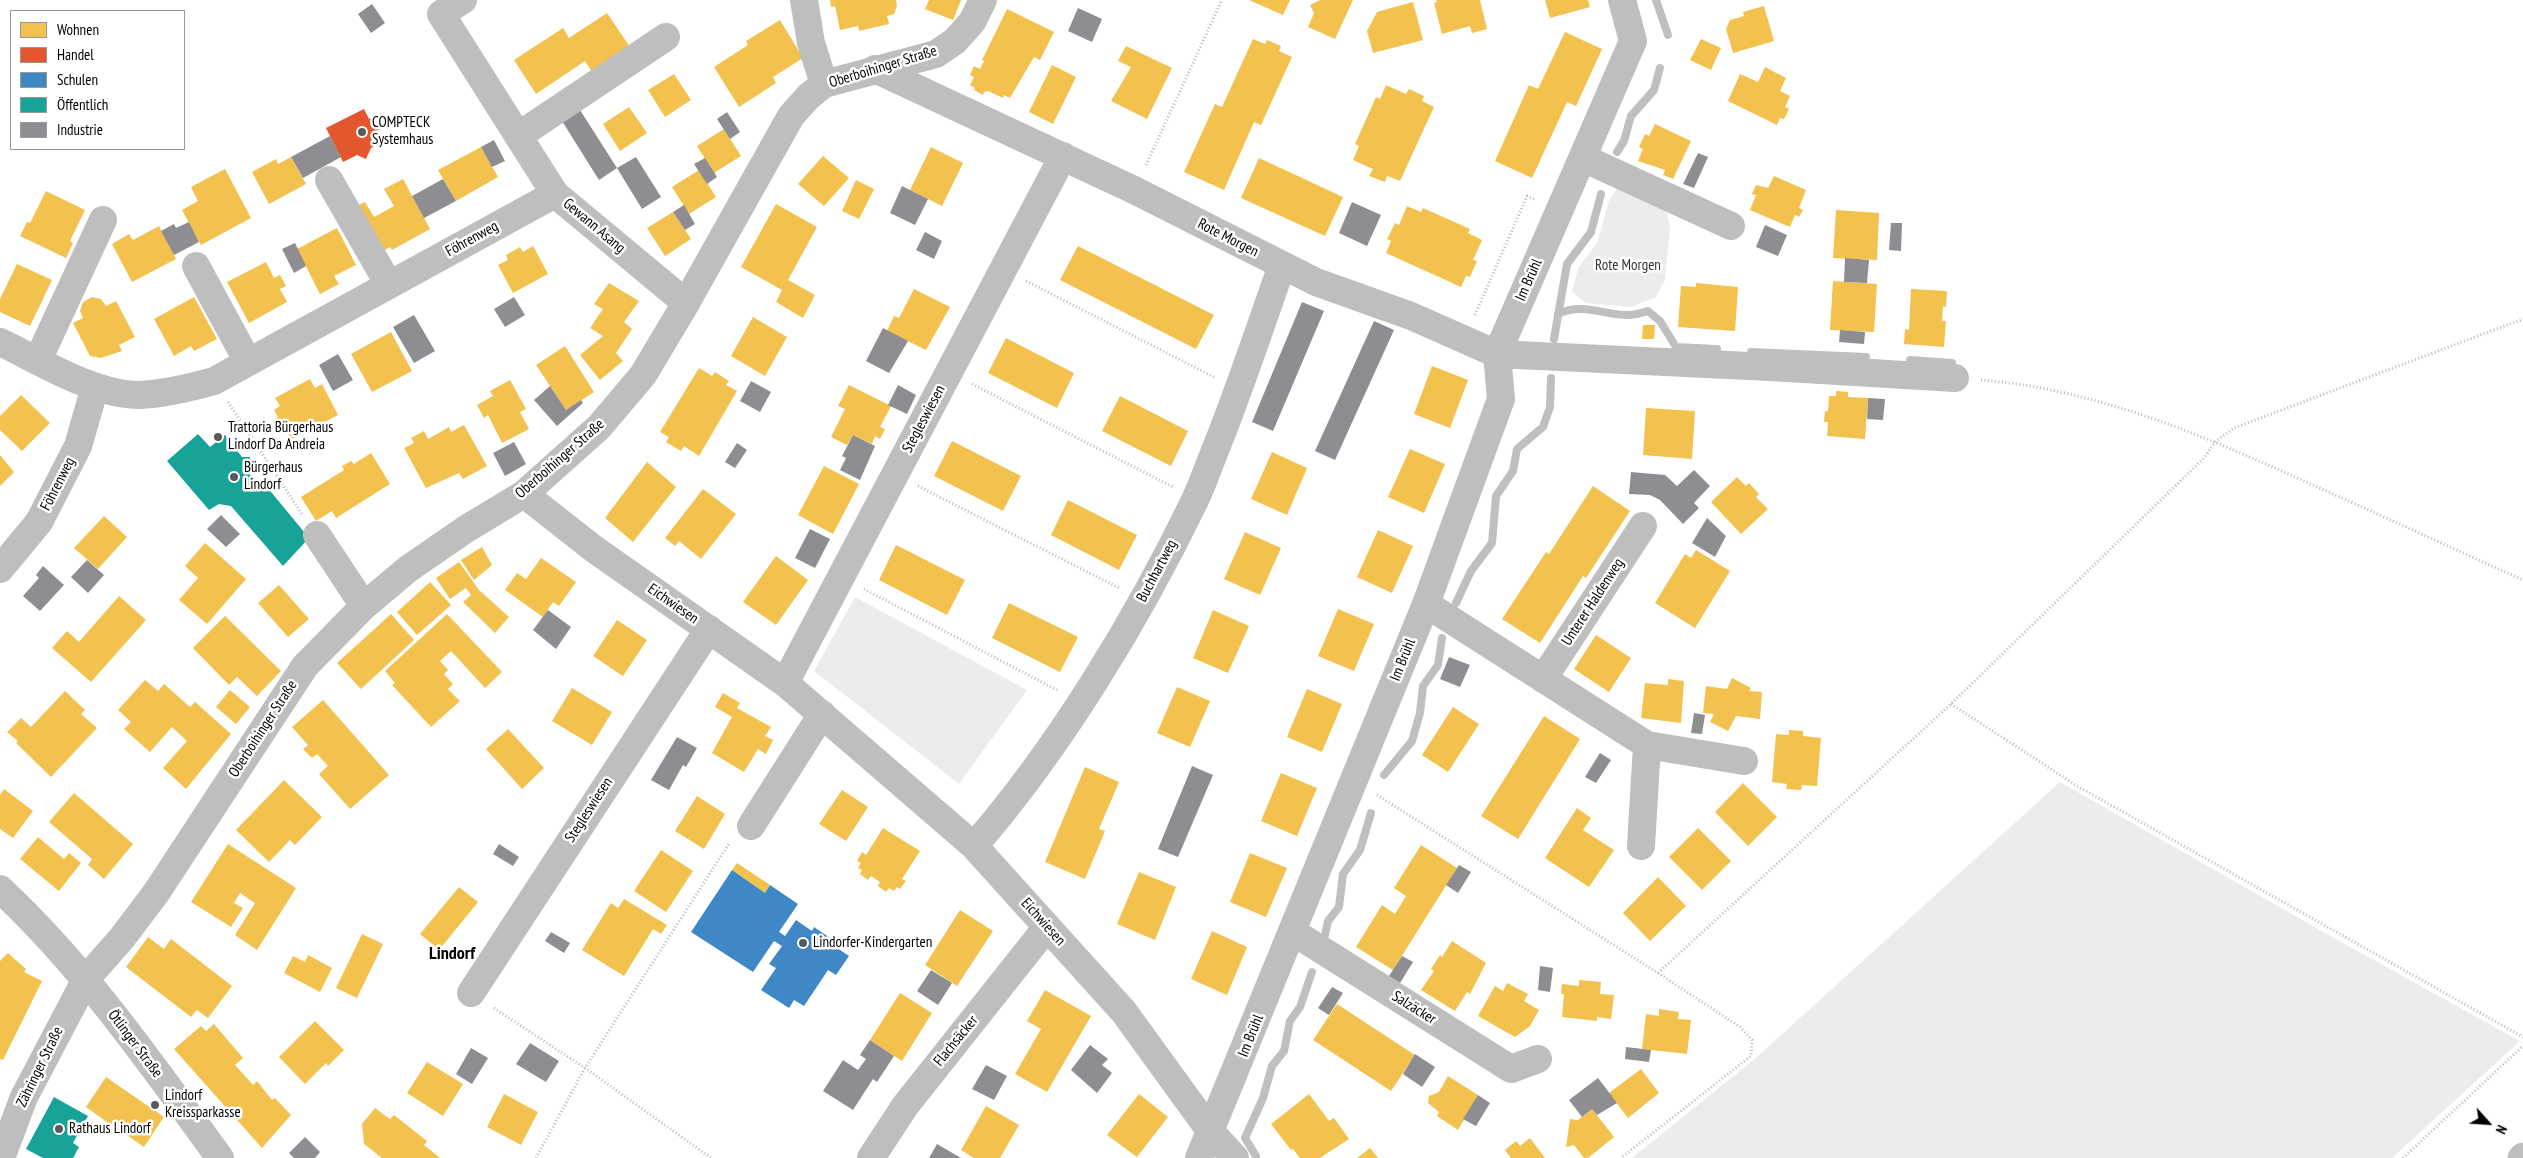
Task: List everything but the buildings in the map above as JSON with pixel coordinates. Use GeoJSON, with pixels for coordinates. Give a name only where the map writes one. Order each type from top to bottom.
{"type":"FeatureCollection","features":[{"type":"Feature","properties":{"kind":"street","name":"Gewann Asang"},"geometry":{"type":"LineString","coordinates":[[463,0],[440,14],[555,194],[686,303]]}},
{"type":"Feature","properties":{"kind":"street"},"geometry":{"type":"LineString","coordinates":[[804,0],[811,43],[824,84]]}},
{"type":"Feature","properties":{"kind":"street","name":"Oberboihinger Straße"},"geometry":{"type":"LineString","coordinates":[[86,979],[122,938],[156,893],[304,666],[364,606],[408,568],[466,529],[524,494],[599,427],[643,374],[686,303],[791,116],[809,96],[824,84],[936,54],[955,41],[972,22],[983,0]]}},
{"type":"Feature","properties":{"kind":"street","name":"Im Brühl"},"geometry":{"type":"LineString","coordinates":[[1199,1158],[1426,604],[1501,399],[1497,354],[1633,41],[1622,0]]}},
{"type":"Feature","properties":{"kind":"street"},"geometry":{"type":"LineString","coordinates":[[518,136],[666,37]]}},
{"type":"Feature","properties":{"kind":"street","name":"Rote Morgen"},"geometry":{"type":"LineString","coordinates":[[875,69],[1134,190],[1316,282],[1411,316],[1497,354],[1955,378]]}},
{"type":"Feature","properties":{"kind":"street","name":"Stegleswiesen"},"geometry":{"type":"LineString","coordinates":[[785,683],[1063,156]]}},
{"type":"Feature","properties":{"kind":"street"},"geometry":{"type":"LineString","coordinates":[[1583,158],[1731,226]]}},
{"type":"Feature","properties":{"kind":"street"},"geometry":{"type":"LineString","coordinates":[[329,180],[389,285]]}},
{"type":"Feature","properties":{"kind":"street","name":"Föhrenweg"},"geometry":{"type":"LineString","coordinates":[[0,342],[95,387],[137,395],[179,391],[214,381],[555,194]]}},
{"type":"Feature","properties":{"kind":"street"},"geometry":{"type":"LineString","coordinates":[[38,360],[103,220]]}},
{"type":"Feature","properties":{"kind":"street","name":"Buchhartweg"},"geometry":{"type":"LineString","coordinates":[[974,846],[1010,805],[1080,702],[1142,600],[1196,498],[1239,390],[1282,265]]}},
{"type":"Feature","properties":{"kind":"street"},"geometry":{"type":"LineString","coordinates":[[196,266],[248,362]]}},
{"type":"Feature","properties":{"kind":"street","name":"Föhrenweg"},"geometry":{"type":"LineString","coordinates":[[0,570],[39,522],[78,446],[95,387]]}},
{"type":"Feature","properties":{"kind":"street","name":"Eichwiesen"},"geometry":{"type":"LineString","coordinates":[[524,494],[594,549],[785,683],[974,846],[1124,1012],[1211,1132],[1234,1158]]}},
{"type":"Feature","properties":{"kind":"street","name":"Unterer Haldenweg"},"geometry":{"type":"LineString","coordinates":[[1544,679],[1643,526]]}},
{"type":"Feature","properties":{"kind":"street"},"geometry":{"type":"LineString","coordinates":[[316,535],[364,606]]}},
{"type":"Feature","properties":{"kind":"street"},"geometry":{"type":"LineString","coordinates":[[1426,604],[1647,745],[1744,761]]}},
{"type":"Feature","properties":{"kind":"street","name":"Stegleswiesen"},"geometry":{"type":"LineString","coordinates":[[471,993],[709,629]]}},
{"type":"Feature","properties":{"kind":"street"},"geometry":{"type":"LineString","coordinates":[[751,826],[822,714]]}},
{"type":"Feature","properties":{"kind":"street"},"geometry":{"type":"LineString","coordinates":[[1641,846],[1647,745]]}},
{"type":"Feature","properties":{"kind":"street","name":"Ötlinger Straße"},"geometry":{"type":"LineString","coordinates":[[0,889],[39,925],[86,979],[220,1158]]}},
{"type":"Feature","properties":{"kind":"street","name":"Flachsäcker"},"geometry":{"type":"LineString","coordinates":[[871,1158],[904,1106],[1047,927]]}},
{"type":"Feature","properties":{"kind":"street","name":"Salzäcker"},"geometry":{"type":"LineString","coordinates":[[1293,932],[1511,1069],[1538,1059]]}},
{"type":"Feature","properties":{"kind":"street","name":"Zähringer Straße"},"geometry":{"type":"LineString","coordinates":[[1,1158],[24,1097],[86,979]]}},
{"type":"Feature","properties":{"kind":"path"},"geometry":{"type":"LineString","coordinates":[[1134,190],[1222,0]]}},
{"type":"Feature","properties":{"kind":"path"},"geometry":{"type":"LineString","coordinates":[[1464,340],[1527,196],[1560,211]]}},
{"type":"Feature","properties":{"kind":"path"},"geometry":{"type":"LineString","coordinates":[[1003,270],[1239,390]]}},
{"type":"Feature","properties":{"kind":"path"},"geometry":{"type":"LineString","coordinates":[[1658,973],[1951,704],[2203,459],[2216,441],[2234,428],[2523,319]]}},
{"type":"Feature","properties":{"kind":"path"},"geometry":{"type":"LineString","coordinates":[[949,372],[1196,498]]}},
{"type":"Feature","properties":{"kind":"path"},"geometry":{"type":"LineString","coordinates":[[1955,378],[1997,382],[2062,394],[2129,411],[2216,441],[2523,580]]}},
{"type":"Feature","properties":{"kind":"path"},"geometry":{"type":"LineString","coordinates":[[214,381],[316,535]]}},
{"type":"Feature","properties":{"kind":"path"},"geometry":{"type":"LineString","coordinates":[[895,475],[1142,600]]}},
{"type":"Feature","properties":{"kind":"path"},"geometry":{"type":"LineString","coordinates":[[840,577],[1080,702]]}},
{"type":"Feature","properties":{"kind":"path"},"geometry":{"type":"LineString","coordinates":[[1951,704],[2077,786],[2523,1038]]}},
{"type":"Feature","properties":{"kind":"path"},"geometry":{"type":"LineString","coordinates":[[1355,781],[1658,973],[1740,1027],[1752,1040],[1751,1056],[1621,1158]]}},
{"type":"Feature","properties":{"kind":"path"},"geometry":{"type":"LineString","coordinates":[[536,1158],[585,1068],[732,839],[751,826]]}},
{"type":"Feature","properties":{"kind":"path"},"geometry":{"type":"LineString","coordinates":[[471,993],[585,1068],[711,1158]]}},
{"type":"Feature","properties":{"kind":"path"},"geometry":{"type":"LineString","coordinates":[[2403,1158],[2523,1046]]}},
{"type":"Feature","properties":{"kind":"green space","name":"Rote Morgen"},"geometry":{"type":"Polygon","coordinates":[[[1619,185],[1666,207],[1670,227],[1665,279],[1656,297],[1631,307],[1586,303],[1572,292],[1578,268],[1597,243],[1609,201],[1619,185]]]}},
{"type":"Feature","properties":{"kind":"green space"},"geometry":{"type":"Polygon","coordinates":[[[855,597],[1027,690],[959,784],[814,671],[855,597]]]}},
{"type":"Feature","properties":{"kind":"green space"},"geometry":{"type":"Polygon","coordinates":[[[2060,782],[2334,938],[2520,1041],[2392,1158],[1632,1158],[1758,1056],[2060,782]]]}},
{"type":"Feature","properties":{"kind":"waterway"},"geometry":{"type":"LineString","coordinates":[[1656,0],[1668,35]]}},
{"type":"Feature","properties":{"kind":"waterway"},"geometry":{"type":"LineString","coordinates":[[1617,152],[1624,141],[1631,116],[1654,90],[1660,68]]}},
{"type":"Feature","properties":{"kind":"waterway"},"geometry":{"type":"LineString","coordinates":[[1554,339],[1567,264],[1591,232],[1601,194]]}},
{"type":"Feature","properties":{"kind":"waterway"},"geometry":{"type":"LineString","coordinates":[[1558,314],[1580,309],[1624,315],[1648,311],[1660,321],[1676,347],[1717,349]]}},
{"type":"Feature","properties":{"kind":"waterway"},"geometry":{"type":"LineString","coordinates":[[1751,352],[1866,357]]}},
{"type":"Feature","properties":{"kind":"waterway"},"geometry":{"type":"LineString","coordinates":[[1910,360],[1952,363]]}},
{"type":"Feature","properties":{"kind":"waterway"},"geometry":{"type":"LineString","coordinates":[[1456,603],[1471,571],[1492,543],[1496,496],[1513,471],[1517,449],[1543,427],[1550,407],[1551,378]]}},
{"type":"Feature","properties":{"kind":"waterway"},"geometry":{"type":"LineString","coordinates":[[1384,775],[1412,741],[1420,713],[1423,686],[1438,665],[1442,638]]}},
{"type":"Feature","properties":{"kind":"waterway"},"geometry":{"type":"LineString","coordinates":[[1325,935],[1328,921],[1339,907],[1343,874],[1360,850],[1371,813]]}},
{"type":"Feature","properties":{"kind":"waterway"},"geometry":{"type":"LineString","coordinates":[[1256,1156],[1245,1138],[1263,1098],[1272,1066],[1284,1051],[1290,1021],[1300,1007],[1312,972]]}},
{"type":"Feature","properties":{"kind":"place","name":"COMPTECK Systemhaus"},"geometry":{"type":"Point","coordinates":[362,132]}},
{"type":"Feature","properties":{"kind":"place","name":"Trattoria Bürgerhaus Lindorf Da Andreia"},"geometry":{"type":"Point","coordinates":[218,437]}},
{"type":"Feature","properties":{"kind":"place","name":"Bürgerhaus Lindorf"},"geometry":{"type":"Point","coordinates":[234,477]}},
{"type":"Feature","properties":{"kind":"place","name":"Lindorfer-Kindergarten"},"geometry":{"type":"Point","coordinates":[803,943]}},
{"type":"Feature","properties":{"kind":"place","name":"Lindorf Kreissparkasse"},"geometry":{"type":"Point","coordinates":[155,1105]}},
{"type":"Feature","properties":{"kind":"place","name":"Rathaus Lindorf"},"geometry":{"type":"Point","coordinates":[59,1129]}},
{"type":"Feature","properties":{"kind":"district","name":"Lindorf"},"geometry":{"type":"Point","coordinates":[452,954]}}]}
